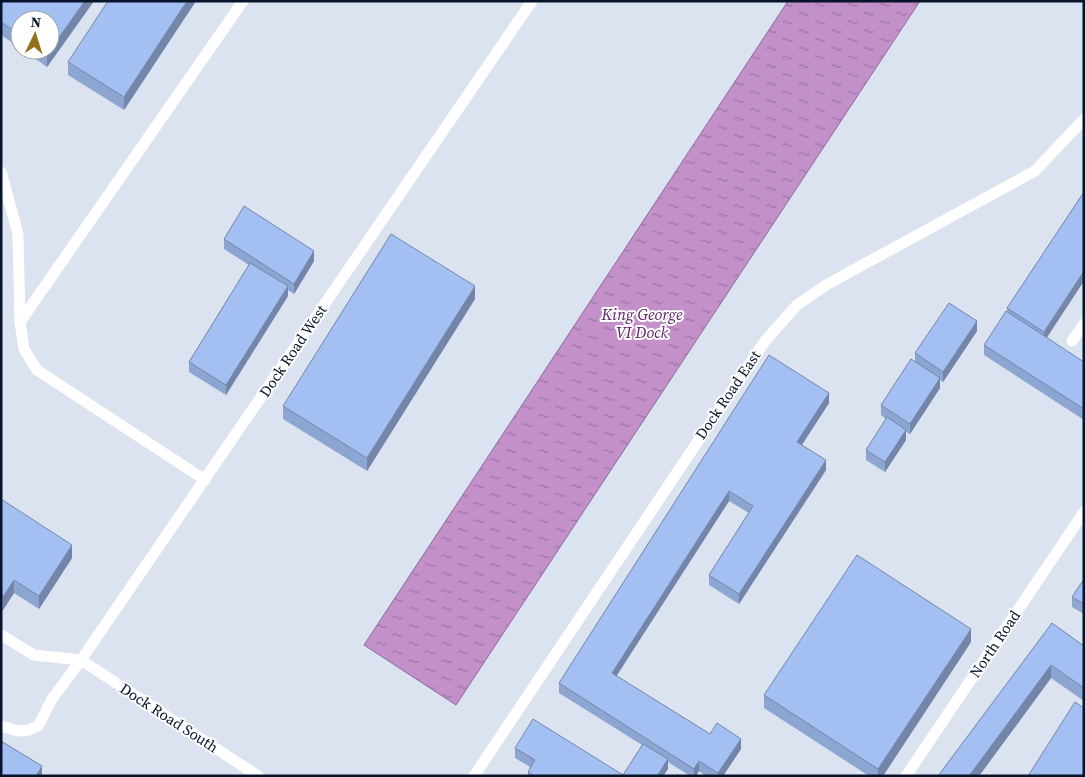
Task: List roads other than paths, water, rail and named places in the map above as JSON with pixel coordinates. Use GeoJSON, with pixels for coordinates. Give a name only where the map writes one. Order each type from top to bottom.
{"type":"FeatureCollection","features":[{"type":"Feature","properties":{"kind":"lane"},"geometry":{"type":"LineString","coordinates":[[20,322],[243,1]]}},
{"type":"Feature","properties":{"kind":"lane","name":"Dock Road West"},"geometry":{"type":"LineString","coordinates":[[1,726],[18,731],[29,730],[38,726],[52,700],[532,1]]}},
{"type":"Feature","properties":{"kind":"lane","name":"Dock Road East"},"geometry":{"type":"LineString","coordinates":[[474,776],[765,341],[797,306],[826,285],[1035,171],[1084,119]]}},
{"type":"Feature","properties":{"kind":"lane"},"geometry":{"type":"LineString","coordinates":[[1,172],[18,234],[20,322],[24,349],[37,370],[204,480]]}},
{"type":"Feature","properties":{"kind":"lane"},"geometry":{"type":"LineString","coordinates":[[1072,342],[1084,324]]}},
{"type":"Feature","properties":{"kind":"lane","name":"North Road"},"geometry":{"type":"LineString","coordinates":[[906,776],[1084,512]]}},
{"type":"Feature","properties":{"kind":"lane"},"geometry":{"type":"LineString","coordinates":[[1,635],[34,656],[81,660]]}},
{"type":"Feature","properties":{"kind":"lane","name":"Dock Road South"},"geometry":{"type":"LineString","coordinates":[[81,660],[258,776]]}},
{"type":"Feature","properties":{"kind":"water","name":"King George VI Dock"},"geometry":{"type":"Polygon","coordinates":[[[788,1],[920,1],[456,705],[364,645],[788,1]]]}}]}
